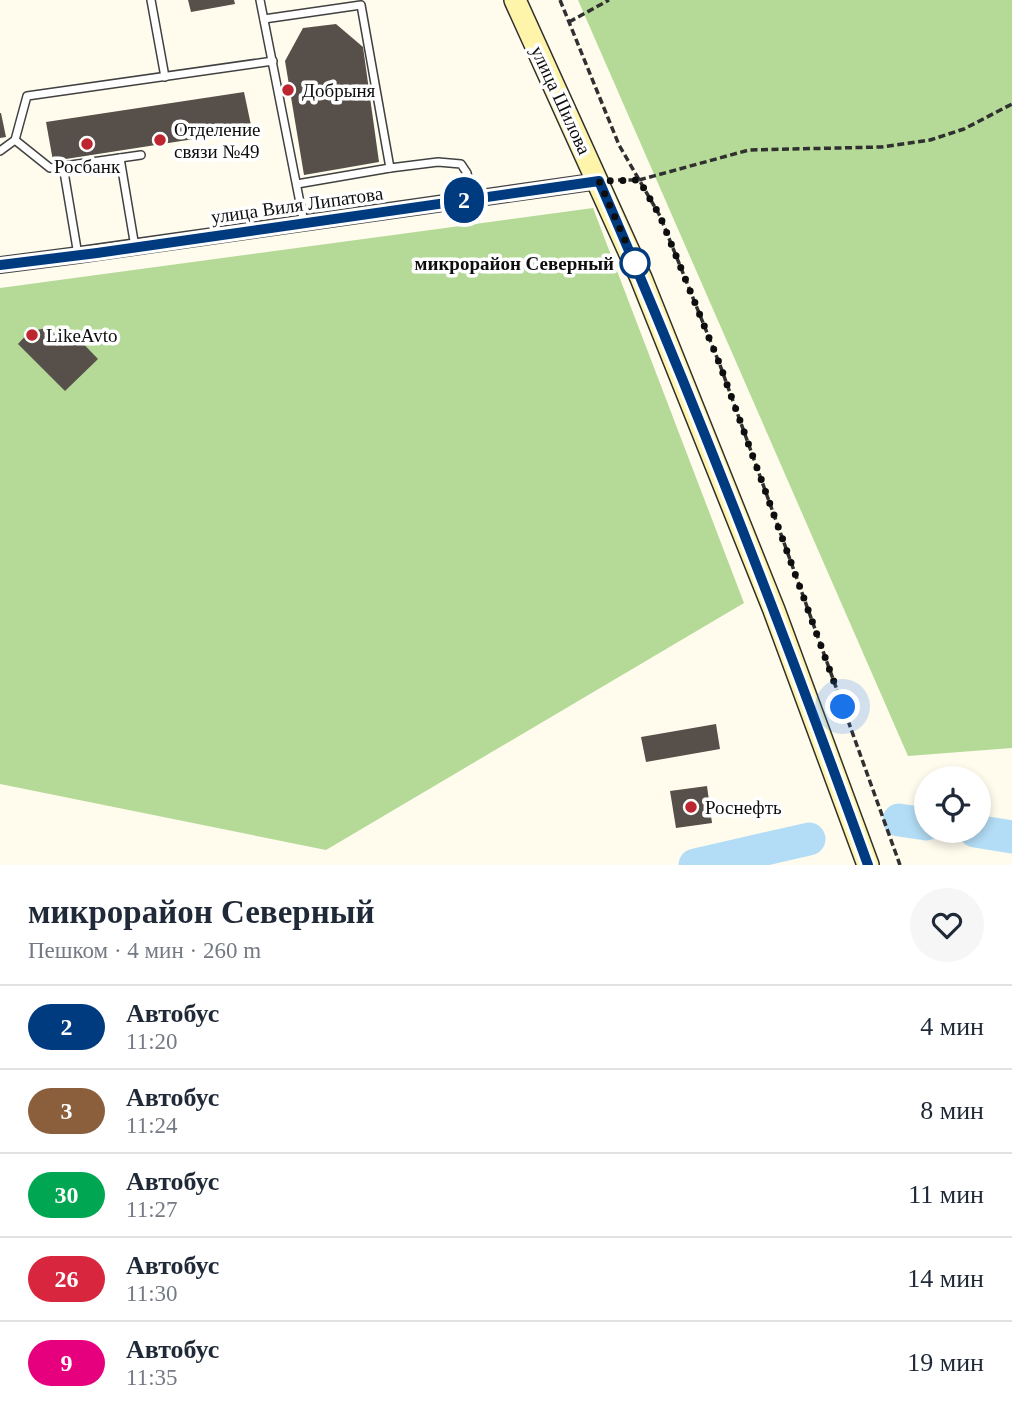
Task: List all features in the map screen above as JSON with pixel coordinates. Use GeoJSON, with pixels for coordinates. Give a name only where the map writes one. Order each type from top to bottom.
{"type":"FeatureCollection","features":[{"type":"Feature","properties":{"kind":"main road","name":"улица Шилова"},"geometry":{"type":"LineString","coordinates":[[515,0],[641,278],[774,610],[868,865]]}},
{"type":"Feature","properties":{"kind":"street","name":"улица Виля Липатова"},"geometry":{"type":"LineString","coordinates":[[0,265],[599,181]]}},
{"type":"Feature","properties":{"kind":"lane"},"geometry":{"type":"LineString","coordinates":[[151,0],[165,77]]}},
{"type":"Feature","properties":{"kind":"lane"},"geometry":{"type":"LineString","coordinates":[[260,0],[304,223]]}},
{"type":"Feature","properties":{"kind":"lane"},"geometry":{"type":"LineString","coordinates":[[264,19],[363,3],[390,168]]}},
{"type":"Feature","properties":{"kind":"lane"},"geometry":{"type":"LineString","coordinates":[[0,151],[15,140],[27,96],[273,61]]}},
{"type":"Feature","properties":{"kind":"lane"},"geometry":{"type":"LineString","coordinates":[[15,140],[50,169],[141,155]]}},
{"type":"Feature","properties":{"kind":"lane"},"geometry":{"type":"LineString","coordinates":[[120,158],[135,247]]}},
{"type":"Feature","properties":{"kind":"lane"},"geometry":{"type":"LineString","coordinates":[[297,184],[438,162],[461,164],[467,173],[472,199]]}},
{"type":"Feature","properties":{"kind":"lane"},"geometry":{"type":"LineString","coordinates":[[63,166],[78,255]]}},
{"type":"Feature","properties":{"kind":"path"},"geometry":{"type":"LineString","coordinates":[[560,0],[619,145],[660,216],[720,365],[900,865]]}},
{"type":"Feature","properties":{"kind":"path"},"geometry":{"type":"LineString","coordinates":[[569,22],[609,0]]}},
{"type":"Feature","properties":{"kind":"path"},"geometry":{"type":"LineString","coordinates":[[599,181],[639,180],[749,150],[881,147],[930,140],[964,129],[1012,104]]}},
{"type":"Feature","properties":{"kind":"green space"},"geometry":{"type":"Polygon","coordinates":[[[578,0],[1012,0],[1012,748],[908,756],[578,0]]]}},
{"type":"Feature","properties":{"kind":"green space"},"geometry":{"type":"Polygon","coordinates":[[[593,208],[744,603],[326,850],[0,784],[0,288],[593,208]]]}},
{"type":"Feature","properties":{"kind":"building"},"geometry":{"type":"Polygon","coordinates":[[[188,0],[234,0],[235,4],[191,12],[188,0]]]}},
{"type":"Feature","properties":{"kind":"building"},"geometry":{"type":"Polygon","coordinates":[[[336,24],[363,47],[379,162],[304,175],[285,61],[303,28],[336,24]]]}},
{"type":"Feature","properties":{"kind":"building"},"geometry":{"type":"Polygon","coordinates":[[[244,92],[252,130],[53,161],[46,122],[244,92]]]}},
{"type":"Feature","properties":{"kind":"building"},"geometry":{"type":"Polygon","coordinates":[[[0,113],[6,137],[0,138],[0,113]]]}},
{"type":"Feature","properties":{"kind":"building"},"geometry":{"type":"Polygon","coordinates":[[[48,328],[58,337],[68,328],[98,359],[65,391],[18,344],[30,331],[48,328]]]}},
{"type":"Feature","properties":{"kind":"building"},"geometry":{"type":"Polygon","coordinates":[[[716,724],[720,749],[646,762],[641,737],[716,724]]]}},
{"type":"Feature","properties":{"kind":"building","name":"Роснефть"},"geometry":{"type":"Polygon","coordinates":[[[707,786],[712,823],[676,828],[670,791],[707,786]]]}},
{"type":"Feature","properties":{"kind":"waterway"},"geometry":{"type":"LineString","coordinates":[[899,820],[914,822]]}},
{"type":"Feature","properties":{"kind":"waterway"},"geometry":{"type":"LineString","coordinates":[[991,834],[1012,837]]}},
{"type":"Feature","properties":{"kind":"waterway"},"geometry":{"type":"LineString","coordinates":[[695,865],[809,839]]}},
{"type":"Feature","properties":{"kind":"bus line","name":"2"},"geometry":{"type":"LineString","coordinates":[[0,265],[599,181],[641,278],[774,610],[868,865]]}},
{"type":"Feature","properties":{"kind":"place","name":"Добрыня"},"geometry":{"type":"Point","coordinates":[288,90]}},
{"type":"Feature","properties":{"kind":"place","name":"Отделение связи №49"},"geometry":{"type":"Point","coordinates":[160,140]}},
{"type":"Feature","properties":{"kind":"place","name":"Росбанк"},"geometry":{"type":"Point","coordinates":[87,144]}},
{"type":"Feature","properties":{"kind":"place","name":"микрорайон Северный"},"geometry":{"type":"Point","coordinates":[635,263]}},
{"type":"Feature","properties":{"kind":"place","name":"LikeAvto"},"geometry":{"type":"Point","coordinates":[32,335]}},
{"type":"Feature","properties":{"kind":"place","name":"Роснефть"},"geometry":{"type":"Point","coordinates":[691,807]}},
{"type":"Feature","properties":{"kind":"route"},"geometry":{"type":"LineString","coordinates":[[635,263],[599,181],[639,180],[660,216],[720,365],[843,707]]}}]}
